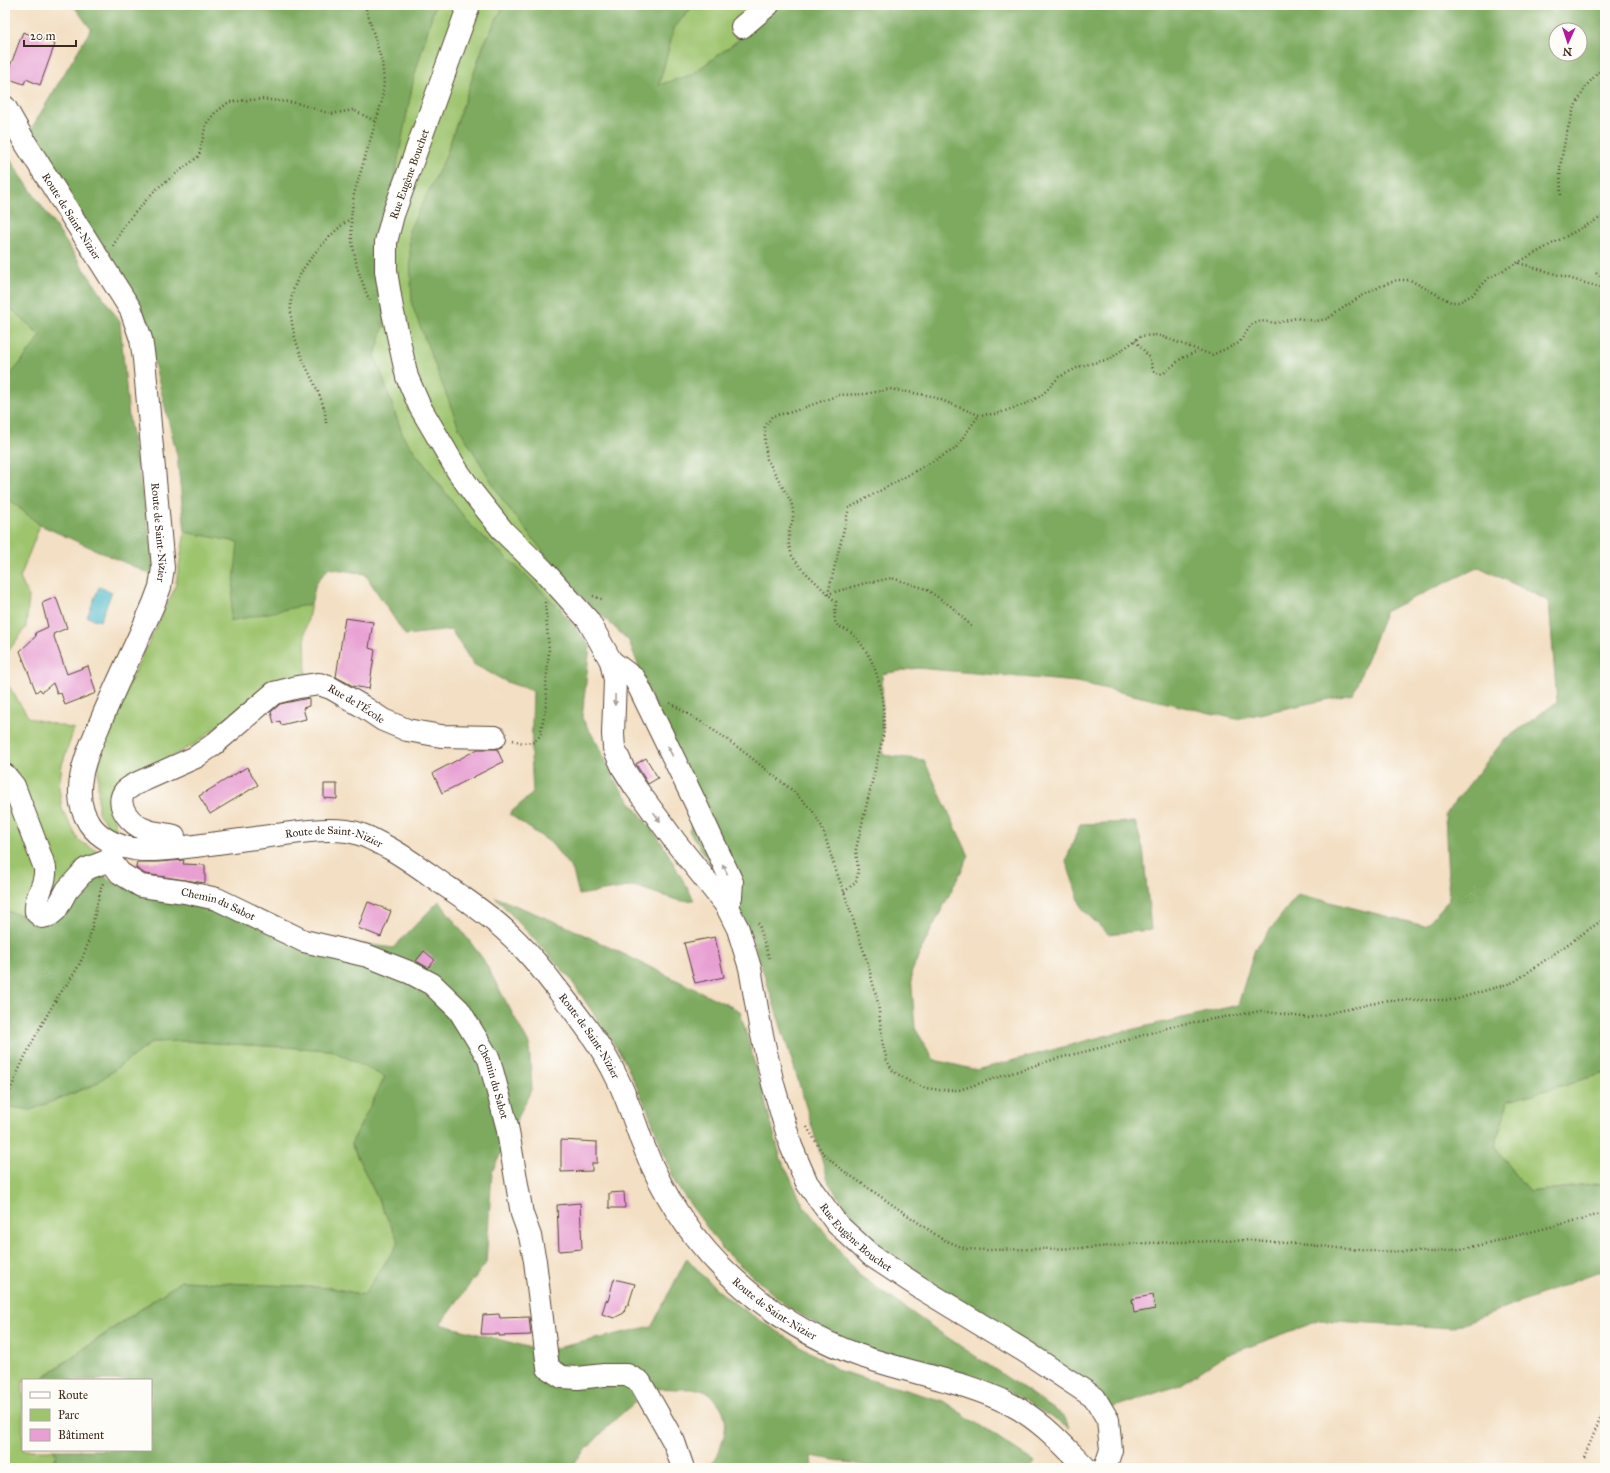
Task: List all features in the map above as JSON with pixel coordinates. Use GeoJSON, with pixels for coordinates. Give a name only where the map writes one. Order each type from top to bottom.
{"type":"FeatureCollection","features":[{"type":"Feature","properties":{"kind":"street","name":"Rue Eugène Bouchet"},"geometry":{"type":"LineString","coordinates":[[469,5],[393,216],[386,242],[386,271],[400,349],[407,377],[420,407],[457,470],[473,493],[504,532],[543,570],[588,620],[611,661],[615,687],[613,734],[614,748],[622,768],[677,844],[726,905],[738,929],[750,968],[772,1084],[791,1146],[807,1183],[837,1224],[872,1256],[918,1287],[1026,1352],[1095,1398],[1108,1420],[1111,1450],[1104,1468]]}},
{"type":"Feature","properties":{"kind":"street"},"geometry":{"type":"LineString","coordinates":[[742,27],[768,5]]}},
{"type":"Feature","properties":{"kind":"street","name":"Route de Saint-Nizier"},"geometry":{"type":"LineString","coordinates":[[5,107],[37,162],[131,310],[141,339],[164,568],[160,587],[154,603],[111,696],[84,766],[80,800],[86,819],[113,852],[138,849],[153,850],[175,848],[304,831],[336,830],[366,836],[409,861],[506,930],[526,951],[579,1017],[615,1074],[649,1160],[668,1198],[710,1255],[734,1280],[776,1313],[831,1344],[858,1355],[959,1384],[988,1394],[1014,1406],[1040,1423],[1086,1468]]}},
{"type":"Feature","properties":{"kind":"street"},"geometry":{"type":"LineString","coordinates":[[611,661],[635,679],[640,687],[732,882],[731,897],[726,905]]}},
{"type":"Feature","properties":{"kind":"street","name":"Rue de l'École"},"geometry":{"type":"LineString","coordinates":[[175,848],[174,836],[145,830],[133,823],[126,815],[122,806],[122,798],[125,791],[133,785],[196,757],[213,745],[274,693],[318,684],[331,688],[383,720],[407,730],[441,736],[495,737]]}},
{"type":"Feature","properties":{"kind":"street"},"geometry":{"type":"LineString","coordinates":[[5,775],[14,786],[46,868],[45,881],[35,904],[36,912],[42,917],[50,915],[56,910],[68,890],[86,869],[113,852]]}},
{"type":"Feature","properties":{"kind":"street","name":"Chemin du Sabot"},"geometry":{"type":"LineString","coordinates":[[113,852],[120,873],[141,886],[185,892],[217,899],[304,941],[368,956],[411,973],[432,984],[459,1010],[489,1059],[507,1126],[522,1214],[530,1236],[535,1261],[548,1368],[562,1377],[578,1378],[604,1374],[627,1375],[640,1382],[674,1442],[683,1468]]}},
{"type":"Feature","properties":{"kind":"path"},"geometry":{"type":"LineString","coordinates":[[103,264],[125,224],[155,190],[199,156],[206,124],[229,102],[262,99],[296,103],[331,114],[353,110],[375,121],[382,101],[384,80],[382,62],[365,5]]}},
{"type":"Feature","properties":{"kind":"path"},"geometry":{"type":"LineString","coordinates":[[1561,195],[1560,167],[1566,135],[1574,108],[1587,85],[1605,65]]}},
{"type":"Feature","properties":{"kind":"path"},"geometry":{"type":"LineString","coordinates":[[844,892],[856,882],[858,871],[856,849],[884,732],[884,715],[880,685],[871,658],[862,644],[852,633],[837,626],[834,622],[837,610],[836,602],[800,567],[792,556],[789,545],[789,530],[793,519],[793,510],[791,502],[767,459],[765,445],[765,427],[772,416],[792,412],[839,395],[866,394],[890,389],[931,396],[979,416],[996,414],[1028,403],[1042,395],[1059,377],[1081,366],[1110,359],[1141,336],[1158,335],[1212,355],[1239,343],[1251,325],[1260,321],[1277,323],[1296,318],[1316,321],[1327,319],[1358,298],[1381,286],[1397,280],[1410,280],[1451,302],[1459,302],[1472,295],[1489,278],[1600,218],[1605,217]]}},
{"type":"Feature","properties":{"kind":"path"},"geometry":{"type":"LineString","coordinates":[[326,423],[325,409],[301,356],[294,334],[291,312],[292,295],[307,264],[339,227],[351,218]]}},
{"type":"Feature","properties":{"kind":"path"},"geometry":{"type":"LineString","coordinates":[[1518,262],[1605,289]]}},
{"type":"Feature","properties":{"kind":"path"},"geometry":{"type":"LineString","coordinates":[[1596,273],[1605,280]]}},
{"type":"Feature","properties":{"kind":"path"},"geometry":{"type":"LineString","coordinates":[[1135,340],[1149,357],[1152,363],[1153,371],[1159,374],[1164,373],[1182,358],[1198,351]]}},
{"type":"Feature","properties":{"kind":"path"},"geometry":{"type":"LineString","coordinates":[[828,594],[849,508],[955,449],[979,416]]}},
{"type":"Feature","properties":{"kind":"path"},"geometry":{"type":"LineString","coordinates":[[495,737],[523,743],[534,742],[540,736],[542,716],[546,700],[549,651],[543,570]]}},
{"type":"Feature","properties":{"kind":"path"},"geometry":{"type":"LineString","coordinates":[[828,594],[862,584],[892,578],[926,588],[952,607],[971,626]]}},
{"type":"Feature","properties":{"kind":"path"},"geometry":{"type":"LineString","coordinates":[[640,687],[652,691],[663,700],[706,725],[793,791],[812,810],[822,827],[868,961],[878,1003],[883,1045],[887,1061],[893,1071],[910,1082],[924,1088],[959,1090],[1055,1059],[1107,1046],[1177,1025],[1261,1010],[1309,1018],[1388,1000],[1454,1000],[1514,982],[1605,918]]}},
{"type":"Feature","properties":{"kind":"path"},"geometry":{"type":"LineString","coordinates":[[5,1106],[11,1087],[36,1036],[84,954],[99,894],[113,852]]}},
{"type":"Feature","properties":{"kind":"path"},"geometry":{"type":"LineString","coordinates":[[754,919],[759,924],[769,959]]}},
{"type":"Feature","properties":{"kind":"path"},"geometry":{"type":"LineString","coordinates":[[806,1125],[822,1152],[838,1167],[942,1239],[966,1249],[1087,1248],[1146,1243],[1255,1240],[1370,1251],[1434,1252],[1468,1248],[1605,1213]]}},
{"type":"Feature","properties":{"kind":"path"},"geometry":{"type":"LineString","coordinates":[[1584,1457],[1602,1415],[1605,1414]]}},
{"type":"Feature","properties":{"kind":"green space"},"geometry":{"type":"Polygon","coordinates":[[[73,5],[435,5],[414,77],[392,190],[386,317],[375,356],[403,436],[470,525],[520,570],[561,610],[590,646],[582,718],[597,743],[617,784],[662,843],[694,900],[680,901],[634,886],[579,895],[573,871],[551,843],[509,814],[533,793],[531,756],[533,691],[507,682],[473,664],[451,630],[405,635],[365,574],[329,568],[316,583],[311,604],[230,621],[238,542],[185,532],[177,455],[142,314],[28,134],[91,29],[73,5]]]}},
{"type":"Feature","properties":{"kind":"green space"},"geometry":{"type":"Polygon","coordinates":[[[435,5],[504,5],[484,44],[445,158],[502,499],[570,586],[561,610],[520,570],[470,525],[403,436],[375,356],[386,317],[379,246],[414,77],[435,5]]]}},
{"type":"Feature","properties":{"kind":"green space"},"geometry":{"type":"Polygon","coordinates":[[[504,5],[694,5],[674,28],[659,85],[691,75],[736,42],[781,5],[1605,5],[1605,1073],[1508,1101],[1495,1147],[1529,1192],[1605,1183],[1605,1270],[1451,1328],[1321,1320],[1224,1356],[1180,1385],[1105,1410],[937,1297],[866,1237],[829,1183],[794,1067],[753,940],[736,901],[689,831],[702,805],[649,693],[629,641],[570,586],[502,499],[459,428],[412,305],[409,230],[445,158],[484,44],[504,5]],[[1479,567],[1386,611],[1353,694],[1236,719],[1077,682],[917,668],[882,674],[883,755],[924,760],[969,856],[920,952],[911,974],[915,1028],[934,1060],[977,1070],[1104,1036],[1238,1005],[1255,949],[1298,894],[1425,926],[1449,900],[1445,815],[1503,741],[1557,702],[1549,601],[1479,567]]]}},
{"type":"Feature","properties":{"kind":"green space"},"geometry":{"type":"Polygon","coordinates":[[[694,5],[781,5],[736,42],[691,75],[659,85],[674,28],[694,5]]]}},
{"type":"Feature","properties":{"kind":"green space"},"geometry":{"type":"Polygon","coordinates":[[[5,152],[120,322],[129,418],[157,577],[40,525],[5,496],[5,379],[18,366],[41,336],[5,303],[5,152]]]}},
{"type":"Feature","properties":{"kind":"green space"},"geometry":{"type":"Polygon","coordinates":[[[5,303],[41,336],[18,366],[5,379],[5,303]]]}},
{"type":"Feature","properties":{"kind":"green space"},"geometry":{"type":"Polygon","coordinates":[[[5,496],[40,525],[20,578],[29,597],[26,627],[5,656],[5,496]]]}},
{"type":"Feature","properties":{"kind":"green space"},"geometry":{"type":"Polygon","coordinates":[[[185,532],[239,542],[230,620],[311,604],[305,633],[306,677],[262,689],[197,743],[117,785],[111,807],[117,832],[109,827],[98,813],[98,765],[123,696],[175,588],[185,532]]]}},
{"type":"Feature","properties":{"kind":"green space"},"geometry":{"type":"Polygon","coordinates":[[[5,680],[29,718],[74,729],[62,765],[59,787],[62,809],[79,841],[100,852],[106,877],[95,874],[50,922],[5,911],[5,680]]]}},
{"type":"Feature","properties":{"kind":"green space"},"geometry":{"type":"Polygon","coordinates":[[[1135,822],[1143,848],[1151,930],[1108,934],[1082,909],[1066,861],[1080,824],[1135,822]]]}},
{"type":"Feature","properties":{"kind":"green space"},"geometry":{"type":"Polygon","coordinates":[[[95,874],[106,877],[120,886],[191,899],[303,935],[393,948],[439,901],[483,959],[529,1044],[532,1088],[492,1172],[486,1263],[440,1324],[543,1351],[652,1326],[687,1258],[719,1291],[741,1308],[840,1371],[943,1401],[1035,1462],[1031,1468],[880,1468],[811,1456],[812,1468],[707,1468],[713,1463],[717,1456],[724,1436],[725,1418],[724,1413],[718,1403],[708,1393],[701,1390],[658,1389],[648,1393],[636,1401],[599,1436],[569,1468],[52,1468],[56,1456],[54,1451],[152,1451],[152,1379],[43,1378],[181,1281],[332,1288],[364,1295],[399,1242],[351,1144],[385,1077],[331,1050],[183,1041],[152,1042],[94,1085],[30,1110],[11,1107],[5,1113],[5,911],[50,922],[81,886],[95,874]]]}},
{"type":"Feature","properties":{"kind":"green space"},"geometry":{"type":"Polygon","coordinates":[[[495,897],[568,927],[740,1011],[781,1159],[804,1206],[859,1275],[938,1331],[1064,1416],[1070,1429],[1009,1391],[924,1362],[856,1347],[789,1308],[725,1252],[676,1185],[647,1108],[622,1056],[569,977],[495,897]]]}},
{"type":"Feature","properties":{"kind":"green space"},"geometry":{"type":"Polygon","coordinates":[[[183,1041],[331,1050],[386,1077],[351,1144],[399,1242],[364,1295],[332,1288],[181,1281],[43,1377],[43,1379],[22,1379],[22,1451],[54,1451],[56,1456],[52,1468],[5,1468],[5,1113],[10,1107],[30,1110],[94,1085],[152,1042],[183,1041]]]}},
{"type":"Feature","properties":{"kind":"green space"},"geometry":{"type":"Polygon","coordinates":[[[1605,1073],[1605,1183],[1529,1192],[1495,1147],[1508,1101],[1605,1073]]]}},
{"type":"Feature","properties":{"kind":"water"},"geometry":{"type":"Polygon","coordinates":[[[99,587],[112,592],[100,621],[87,617],[99,587]]]}},
{"type":"Feature","properties":{"kind":"building"},"geometry":{"type":"Polygon","coordinates":[[[23,32],[55,44],[40,85],[26,79],[24,84],[9,79],[11,73],[8,72],[23,32]]]}},
{"type":"Feature","properties":{"kind":"building"},"geometry":{"type":"Polygon","coordinates":[[[56,597],[67,628],[53,634],[67,674],[88,666],[96,693],[65,705],[61,693],[57,694],[53,683],[42,692],[40,689],[36,692],[20,651],[36,636],[35,633],[48,627],[42,603],[56,597]]]}},
{"type":"Feature","properties":{"kind":"building"},"geometry":{"type":"Polygon","coordinates":[[[345,618],[373,622],[369,648],[375,650],[369,689],[353,686],[336,677],[345,618]]]}},
{"type":"Feature","properties":{"kind":"building"},"geometry":{"type":"Polygon","coordinates":[[[309,698],[309,706],[303,708],[306,719],[281,725],[280,721],[274,723],[271,712],[280,704],[309,698]]]}},
{"type":"Feature","properties":{"kind":"building"},"geometry":{"type":"Polygon","coordinates":[[[478,749],[497,749],[503,762],[442,793],[433,773],[478,749]]]}},
{"type":"Feature","properties":{"kind":"building"},"geometry":{"type":"Polygon","coordinates":[[[646,758],[658,778],[648,784],[636,764],[646,758]]]}},
{"type":"Feature","properties":{"kind":"building"},"geometry":{"type":"Polygon","coordinates":[[[247,767],[258,785],[210,814],[199,796],[247,767]]]}},
{"type":"Feature","properties":{"kind":"building"},"geometry":{"type":"Polygon","coordinates":[[[324,784],[337,784],[337,799],[324,798],[324,784]]]}},
{"type":"Feature","properties":{"kind":"building"},"geometry":{"type":"Polygon","coordinates":[[[184,860],[183,864],[205,865],[205,883],[145,874],[136,868],[137,862],[184,860]]]}},
{"type":"Feature","properties":{"kind":"building"},"geometry":{"type":"Polygon","coordinates":[[[368,902],[391,911],[381,937],[358,928],[368,902]]]}},
{"type":"Feature","properties":{"kind":"building"},"geometry":{"type":"Polygon","coordinates":[[[715,937],[724,977],[695,983],[684,943],[715,937]]]}},
{"type":"Feature","properties":{"kind":"building"},"geometry":{"type":"Polygon","coordinates":[[[424,951],[435,960],[428,968],[416,961],[424,951]]]}},
{"type":"Feature","properties":{"kind":"building"},"geometry":{"type":"Polygon","coordinates":[[[561,1140],[597,1142],[597,1163],[592,1163],[592,1171],[561,1172],[561,1140]]]}},
{"type":"Feature","properties":{"kind":"building"},"geometry":{"type":"Polygon","coordinates":[[[624,1192],[625,1208],[609,1208],[609,1193],[624,1192]]]}},
{"type":"Feature","properties":{"kind":"building"},"geometry":{"type":"Polygon","coordinates":[[[580,1203],[582,1249],[559,1251],[557,1205],[580,1203]]]}},
{"type":"Feature","properties":{"kind":"building"},"geometry":{"type":"Polygon","coordinates":[[[614,1279],[635,1284],[628,1306],[626,1305],[624,1313],[614,1318],[602,1314],[606,1300],[608,1301],[614,1279]]]}},
{"type":"Feature","properties":{"kind":"building"},"geometry":{"type":"Polygon","coordinates":[[[1153,1295],[1155,1309],[1134,1313],[1132,1299],[1153,1295]]]}},
{"type":"Feature","properties":{"kind":"building"},"geometry":{"type":"Polygon","coordinates":[[[499,1314],[500,1318],[529,1317],[531,1335],[499,1336],[499,1334],[481,1334],[483,1315],[499,1314]]]}}]}
